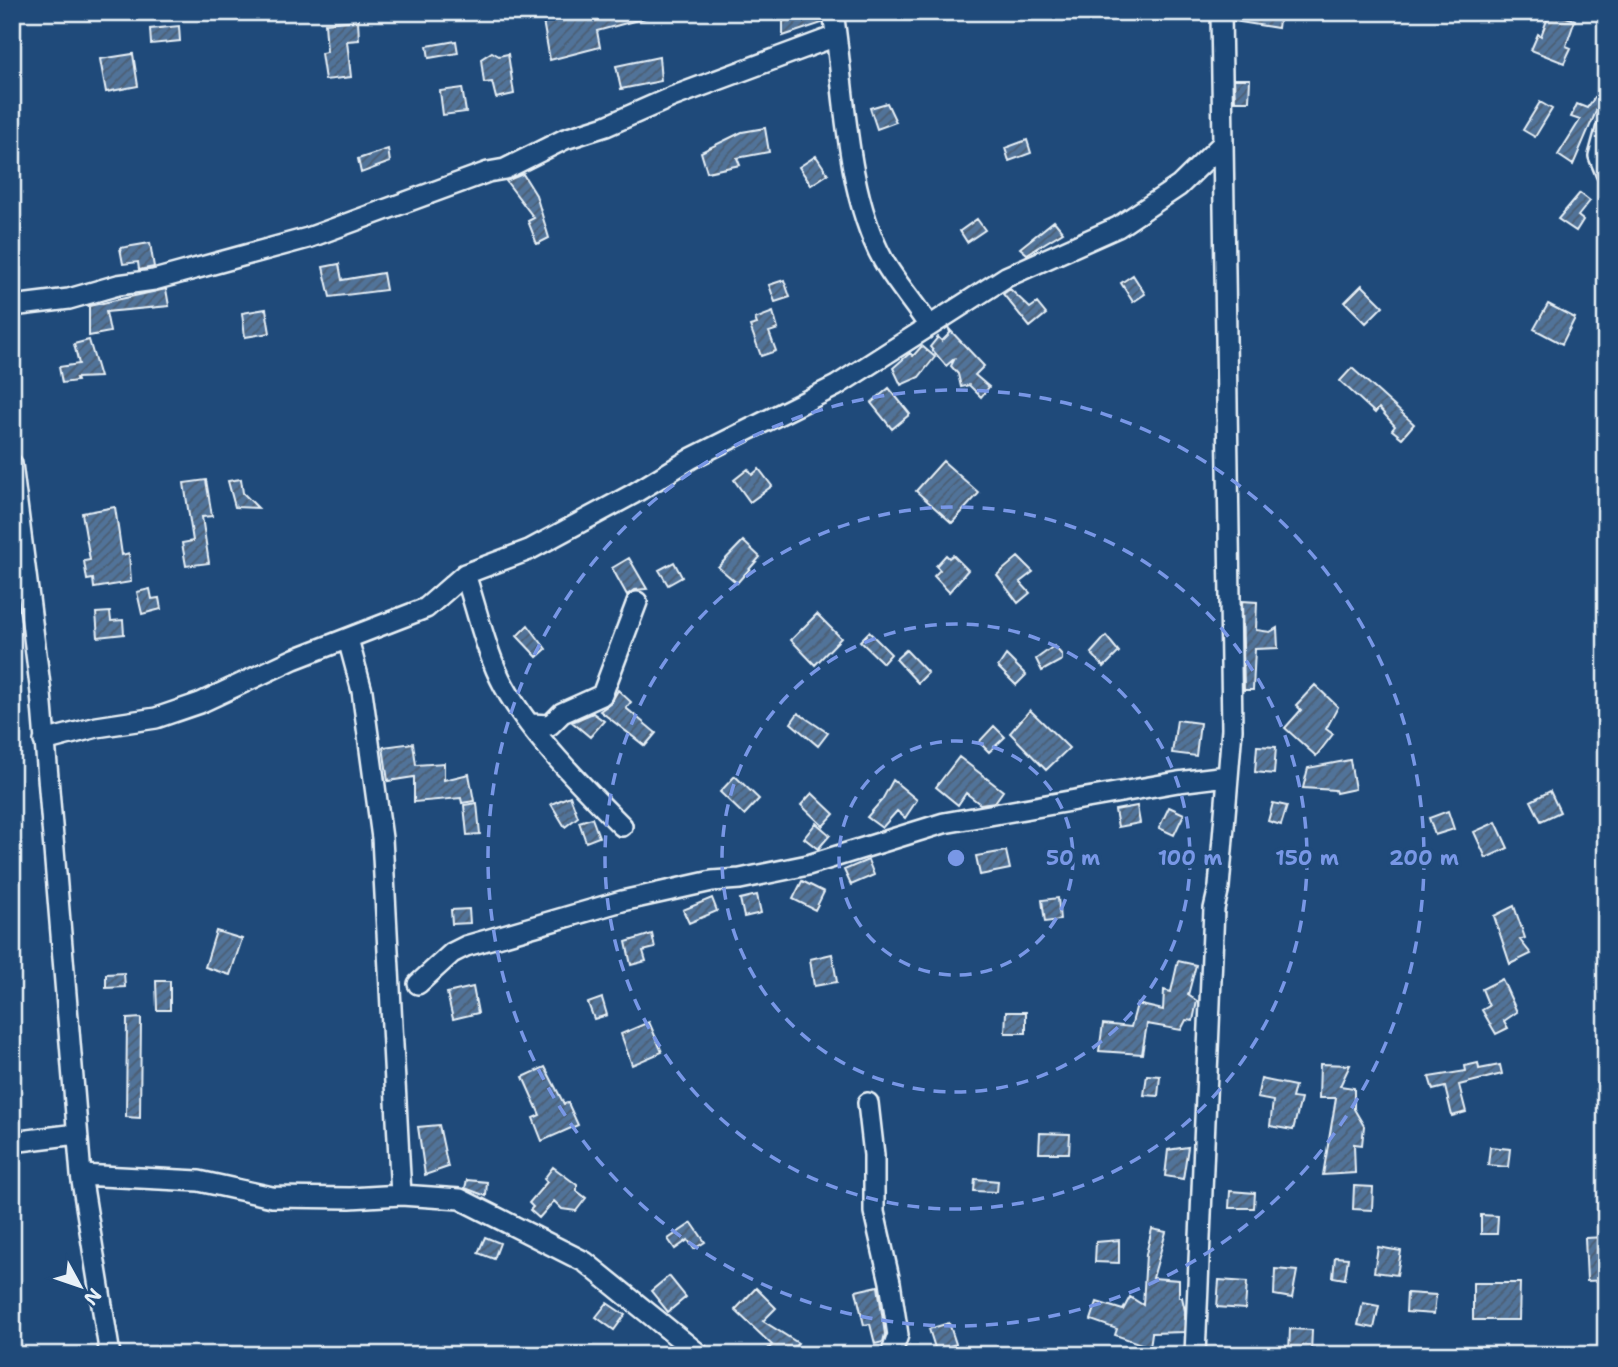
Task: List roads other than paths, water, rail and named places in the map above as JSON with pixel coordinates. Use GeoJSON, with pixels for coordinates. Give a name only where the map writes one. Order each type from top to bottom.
{"type":"FeatureCollection","features":[{"type":"Feature","properties":{"kind":"street"},"geometry":{"type":"LineString","coordinates":[[832,12],[848,132],[869,227],[883,261],[929,326]]}},
{"type":"Feature","properties":{"kind":"street"},"geometry":{"type":"LineString","coordinates":[[1195,1355],[1210,986],[1232,729],[1222,12]]}},
{"type":"Feature","properties":{"kind":"street"},"geometry":{"type":"LineString","coordinates":[[12,306],[69,299],[154,280],[308,238],[488,172],[505,169],[565,139],[606,126],[672,97],[836,36]]}},
{"type":"Feature","properties":{"kind":"street"},"geometry":{"type":"LineString","coordinates":[[1606,130],[1599,156],[1606,173]]}},
{"type":"Feature","properties":{"kind":"street"},"geometry":{"type":"LineString","coordinates":[[44,741],[178,711],[426,608],[465,574],[529,550],[633,494],[692,458],[836,386],[1006,277],[1118,227],[1179,186],[1222,144]]}},
{"type":"Feature","properties":{"kind":"street"},"geometry":{"type":"LineString","coordinates":[[12,464],[41,693],[77,1134],[110,1355]]}},
{"type":"Feature","properties":{"kind":"street"},"geometry":{"type":"LineString","coordinates":[[465,574],[502,684],[570,772],[622,826]]}},
{"type":"Feature","properties":{"kind":"street"},"geometry":{"type":"LineString","coordinates":[[531,724],[550,725],[562,713],[601,695],[637,602]]}},
{"type":"Feature","properties":{"kind":"street"},"geometry":{"type":"LineString","coordinates":[[348,639],[362,691],[382,838],[401,1195]]}},
{"type":"Feature","properties":{"kind":"street"},"geometry":{"type":"LineString","coordinates":[[418,984],[452,953],[466,946],[622,901],[712,881],[740,879],[808,865],[944,823],[1178,782],[1227,776]]}},
{"type":"Feature","properties":{"kind":"street"},"geometry":{"type":"LineString","coordinates":[[867,1103],[874,1156],[874,1212],[890,1282],[898,1335],[891,1355]]}},
{"type":"Feature","properties":{"kind":"street"},"geometry":{"type":"LineString","coordinates":[[12,1142],[77,1134]]}},
{"type":"Feature","properties":{"kind":"street"},"geometry":{"type":"LineString","coordinates":[[82,1175],[199,1181],[272,1197],[350,1198],[401,1195],[460,1199],[558,1247],[610,1279],[700,1355]]}}]}
